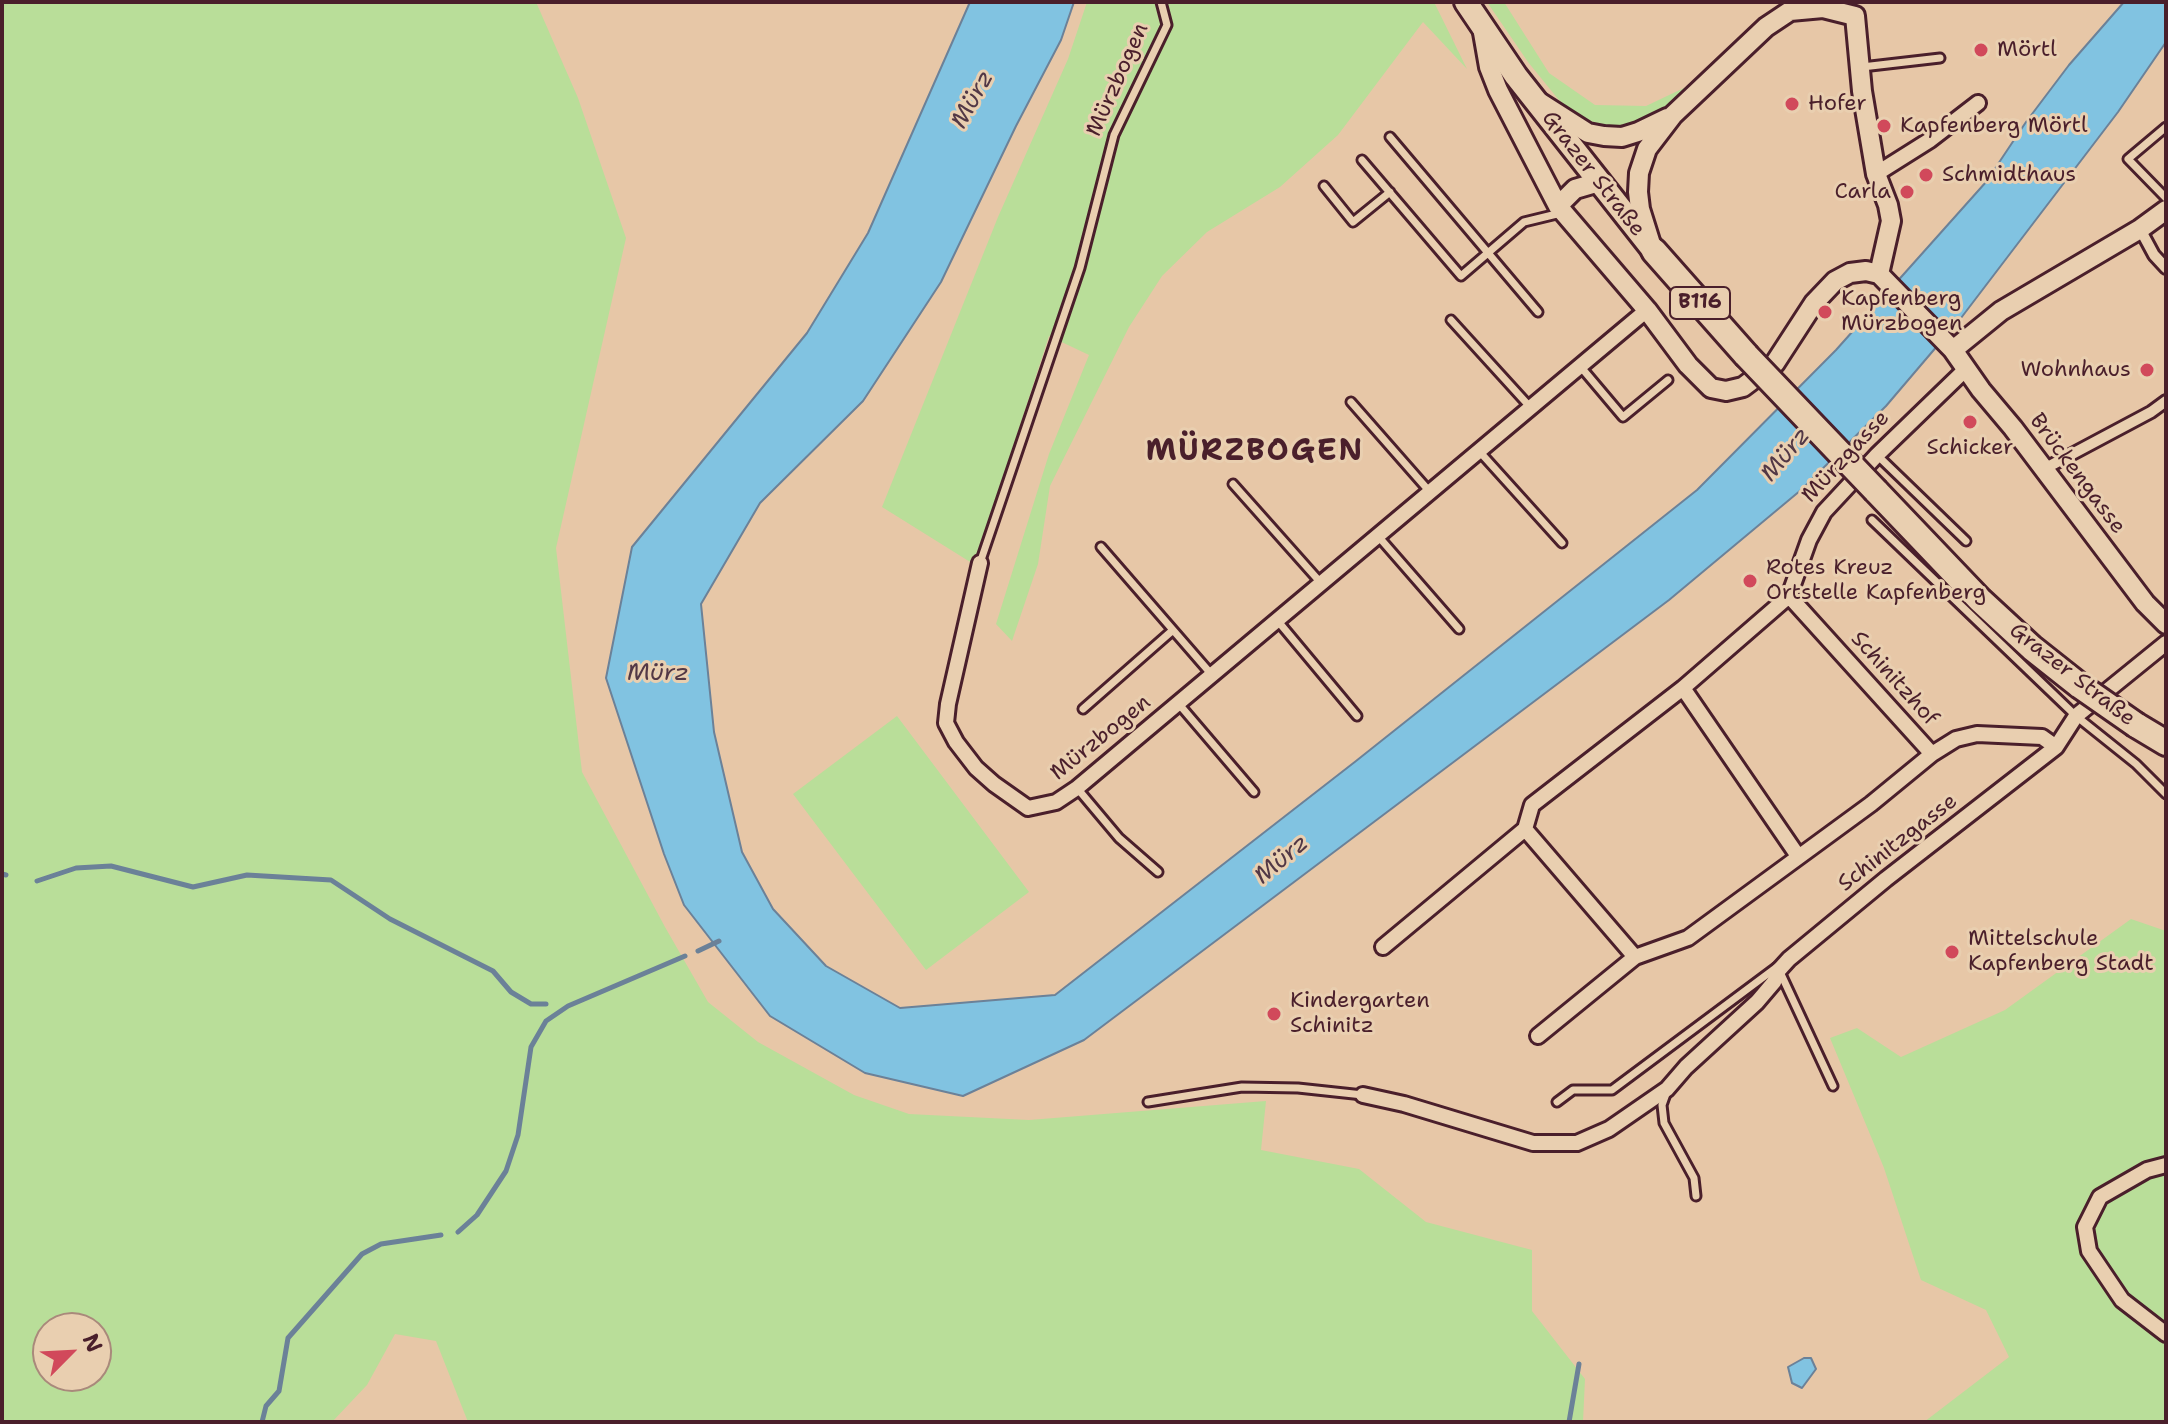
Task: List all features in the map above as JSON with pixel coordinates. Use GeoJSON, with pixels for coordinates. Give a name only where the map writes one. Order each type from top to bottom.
{"type":"FeatureCollection","features":[{"type":"Feature","properties":{"kind":"highway","name":"Grazer Straße"},"geometry":{"type":"LineString","coordinates":[[1654,251],[1746,355],[1980,600],[2080,686],[2166,743]]}},
{"type":"Feature","properties":{"kind":"main road","name":"Grazer Straße"},"geometry":{"type":"LineString","coordinates":[[1466,2],[1532,97],[1654,251]]}},
{"type":"Feature","properties":{"kind":"street","name":"Grazer Straße"},"geometry":{"type":"LineString","coordinates":[[1654,251],[1640,209],[1639,173],[1647,149],[1673,115],[1777,18],[1790,11],[1807,8],[1854,9],[1876,174],[1891,221],[1879,274]]}},
{"type":"Feature","properties":{"kind":"street"},"geometry":{"type":"LineString","coordinates":[[1482,27],[1489,67],[1498,90],[1561,209],[1647,310],[1688,365],[1711,388],[1726,391],[1743,387],[1775,363],[1814,303],[1835,281],[1850,273],[1866,271],[1879,274],[1953,350],[2001,311],[2140,229],[2166,210]]}},
{"type":"Feature","properties":{"kind":"street","name":"Grazer Straße"},"geometry":{"type":"LineString","coordinates":[[1532,97],[1588,133],[1604,136],[1622,137],[1673,115]]}},
{"type":"Feature","properties":{"kind":"street"},"geometry":{"type":"LineString","coordinates":[[1876,174],[1930,140],[1978,103]]}},
{"type":"Feature","properties":{"kind":"street"},"geometry":{"type":"LineString","coordinates":[[1561,209],[1575,189],[1599,182]]}},
{"type":"Feature","properties":{"kind":"street"},"geometry":{"type":"LineString","coordinates":[[2140,229],[2154,255],[2166,268]]}},
{"type":"Feature","properties":{"kind":"street","name":"Mürzbogen"},"geometry":{"type":"LineString","coordinates":[[980,563],[946,723],[976,768],[994,784],[1028,808],[1056,802],[1077,788],[1647,310]]}},
{"type":"Feature","properties":{"kind":"street","name":"Brückengasse"},"geometry":{"type":"LineString","coordinates":[[1953,350],[2145,603],[2166,624]]}},
{"type":"Feature","properties":{"kind":"street","name":"Mürzgasse"},"geometry":{"type":"LineString","coordinates":[[1789,596],[1809,540],[1824,512],[1877,455],[1966,369]]}},
{"type":"Feature","properties":{"kind":"street"},"geometry":{"type":"LineString","coordinates":[[2044,469],[2166,401]]}},
{"type":"Feature","properties":{"kind":"street"},"geometry":{"type":"LineString","coordinates":[[1383,947],[1525,829],[1532,805],[1683,688],[1789,596]]}},
{"type":"Feature","properties":{"kind":"street","name":"Schinitzhof"},"geometry":{"type":"LineString","coordinates":[[1789,596],[1932,754]]}},
{"type":"Feature","properties":{"kind":"street","name":"Schinitzgasse"},"geometry":{"type":"LineString","coordinates":[[1363,1095],[1404,1104],[1533,1143],[1577,1143],[1609,1129],[1667,1089],[1686,1067],[1757,1002],[1784,965],[1886,879],[2056,747],[2076,716],[2166,643]]}},
{"type":"Feature","properties":{"kind":"street"},"geometry":{"type":"LineString","coordinates":[[1683,688],[1798,856]]}},
{"type":"Feature","properties":{"kind":"street","name":"Schinitzhof"},"geometry":{"type":"LineString","coordinates":[[1538,1036],[1635,957],[1688,938],[1956,739],[1977,734],[2042,737],[2056,747]]}},
{"type":"Feature","properties":{"kind":"street"},"geometry":{"type":"LineString","coordinates":[[1525,829],[1635,957]]}},
{"type":"Feature","properties":{"kind":"street"},"geometry":{"type":"LineString","coordinates":[[2166,1165],[2147,1170],[2100,1197],[2085,1227],[2089,1251],[2122,1300],[2166,1334]]}},
{"type":"Feature","properties":{"kind":"lane","name":"Mürzbogen"},"geometry":{"type":"LineString","coordinates":[[980,563],[1080,268],[1114,135],[1167,25],[1161,2]]}},
{"type":"Feature","properties":{"kind":"lane"},"geometry":{"type":"LineString","coordinates":[[1860,68],[1940,58]]}},
{"type":"Feature","properties":{"kind":"lane"},"geometry":{"type":"LineString","coordinates":[[2166,127],[2128,159],[2166,198]]}},
{"type":"Feature","properties":{"kind":"lane"},"geometry":{"type":"LineString","coordinates":[[1390,137],[1538,312]]}},
{"type":"Feature","properties":{"kind":"lane"},"geometry":{"type":"LineString","coordinates":[[1362,160],[1461,276],[1524,222],[1561,209]]}},
{"type":"Feature","properties":{"kind":"lane"},"geometry":{"type":"LineString","coordinates":[[1324,186],[1353,222],[1390,192]]}},
{"type":"Feature","properties":{"kind":"lane"},"geometry":{"type":"LineString","coordinates":[[1451,320],[1531,408]]}},
{"type":"Feature","properties":{"kind":"lane"},"geometry":{"type":"LineString","coordinates":[[1580,366],[1623,417],[1668,380]]}},
{"type":"Feature","properties":{"kind":"lane"},"geometry":{"type":"LineString","coordinates":[[1351,402],[1430,492]]}},
{"type":"Feature","properties":{"kind":"lane"},"geometry":{"type":"LineString","coordinates":[[1479,451],[1562,543]]}},
{"type":"Feature","properties":{"kind":"lane"},"geometry":{"type":"LineString","coordinates":[[1877,455],[1966,541]]}},
{"type":"Feature","properties":{"kind":"lane"},"geometry":{"type":"LineString","coordinates":[[1233,484],[1321,583]]}},
{"type":"Feature","properties":{"kind":"lane"},"geometry":{"type":"LineString","coordinates":[[1872,520],[2076,716],[2136,764],[2166,794]]}},
{"type":"Feature","properties":{"kind":"lane"},"geometry":{"type":"LineString","coordinates":[[1378,536],[1459,629]]}},
{"type":"Feature","properties":{"kind":"lane"},"geometry":{"type":"LineString","coordinates":[[1101,547],[1212,675]]}},
{"type":"Feature","properties":{"kind":"lane"},"geometry":{"type":"LineString","coordinates":[[1277,620],[1357,716]]}},
{"type":"Feature","properties":{"kind":"lane"},"geometry":{"type":"LineString","coordinates":[[1083,709],[1173,630]]}},
{"type":"Feature","properties":{"kind":"lane"},"geometry":{"type":"LineString","coordinates":[[1178,703],[1254,792]]}},
{"type":"Feature","properties":{"kind":"lane"},"geometry":{"type":"LineString","coordinates":[[1077,788],[1119,838],[1158,872]]}},
{"type":"Feature","properties":{"kind":"lane"},"geometry":{"type":"LineString","coordinates":[[1557,1102],[1573,1090],[1612,1090],[1784,965],[1833,1086]]}},
{"type":"Feature","properties":{"kind":"lane"},"geometry":{"type":"LineString","coordinates":[[1148,1102],[1242,1087],[1298,1088],[1363,1095]]}},
{"type":"Feature","properties":{"kind":"lane"},"geometry":{"type":"LineString","coordinates":[[1667,1089],[1662,1105],[1664,1123],[1694,1178],[1696,1196]]}},
{"type":"Feature","properties":{"kind":"green space"},"geometry":{"type":"Polygon","coordinates":[[[2,2],[536,2],[578,98],[626,238],[556,548],[582,772],[708,1002],[758,1042],[854,1095],[909,1114],[1029,1120],[1266,1101],[1261,1150],[1359,1169],[1426,1222],[1532,1250],[1532,1311],[1585,1379],[1583,1422],[468,1422],[436,1341],[395,1334],[367,1385],[332,1422],[2,1422],[2,2]]]}},
{"type":"Feature","properties":{"kind":"green space"},"geometry":{"type":"Polygon","coordinates":[[[1087,2],[1434,2],[1467,69],[1423,22],[1338,135],[1280,187],[1207,232],[1162,276],[1129,327],[1050,486],[1038,564],[1012,641],[996,624],[1049,454],[1089,355],[1049,336],[975,565],[882,507],[998,217],[1068,59],[1087,2]]]}},
{"type":"Feature","properties":{"kind":"green space"},"geometry":{"type":"Polygon","coordinates":[[[1487,2],[1504,2],[1549,73],[1595,105],[1646,106],[1686,87],[1656,117],[1639,124],[1615,128],[1579,118],[1558,99],[1528,62],[1487,2]]]}},
{"type":"Feature","properties":{"kind":"green space"},"geometry":{"type":"Polygon","coordinates":[[[897,716],[1029,892],[926,970],[793,794],[897,716]]]}},
{"type":"Feature","properties":{"kind":"green space"},"geometry":{"type":"Polygon","coordinates":[[[2131,919],[2166,931],[2166,1422],[1924,1422],[2009,1357],[1986,1310],[1921,1280],[1884,1168],[1830,1038],[1857,1028],[1901,1057],[2005,1010],[2131,919]]]}},
{"type":"Feature","properties":{"kind":"water","name":"Mürz"},"geometry":{"type":"Polygon","coordinates":[[[970,2],[1074,2],[1061,40],[941,282],[863,401],[760,503],[701,604],[714,732],[742,852],[773,909],[826,966],[900,1008],[1055,995],[1697,490],[1836,350],[1986,182],[2069,65],[2124,2],[2166,2],[2166,42],[2118,112],[1961,318],[1886,406],[1801,490],[1669,600],[1084,1040],[963,1096],[865,1073],[770,1016],[684,905],[606,678],[632,547],[807,333],[868,233],[970,2]]]}},
{"type":"Feature","properties":{"kind":"water"},"geometry":{"type":"Polygon","coordinates":[[[1804,1358],[1811,1358],[1816,1369],[1802,1388],[1792,1383],[1788,1367],[1804,1358]]]}},
{"type":"Feature","properties":{"kind":"waterway"},"geometry":{"type":"LineString","coordinates":[[37,881],[76,868],[111,866],[193,887],[247,875],[331,880],[390,919],[493,971],[511,992],[531,1004],[546,1004]]}},
{"type":"Feature","properties":{"kind":"waterway"},"geometry":{"type":"LineString","coordinates":[[2,874],[6,875]]}},
{"type":"Feature","properties":{"kind":"waterway"},"geometry":{"type":"LineString","coordinates":[[698,951],[719,941]]}},
{"type":"Feature","properties":{"kind":"waterway"},"geometry":{"type":"LineString","coordinates":[[458,1232],[477,1215],[506,1171],[518,1135],[531,1047],[546,1021],[568,1006],[685,956]]}},
{"type":"Feature","properties":{"kind":"waterway"},"geometry":{"type":"LineString","coordinates":[[262,1422],[266,1406],[279,1391],[288,1338],[362,1254],[381,1244],[441,1235]]}},
{"type":"Feature","properties":{"kind":"waterway"},"geometry":{"type":"LineString","coordinates":[[1569,1422],[1579,1364]]}},
{"type":"Feature","properties":{"kind":"place","name":"Mörtl"},"geometry":{"type":"Point","coordinates":[1981,50]}},
{"type":"Feature","properties":{"kind":"place","name":"Hofer"},"geometry":{"type":"Point","coordinates":[1792,104]}},
{"type":"Feature","properties":{"kind":"place","name":"Kapfenberg Mörtl"},"geometry":{"type":"Point","coordinates":[1884,126]}},
{"type":"Feature","properties":{"kind":"place","name":"Schmidthaus"},"geometry":{"type":"Point","coordinates":[1926,175]}},
{"type":"Feature","properties":{"kind":"place","name":"Carla"},"geometry":{"type":"Point","coordinates":[1907,192]}},
{"type":"Feature","properties":{"kind":"place","name":"Kapfenberg Mürzbogen"},"geometry":{"type":"Point","coordinates":[1825,312]}},
{"type":"Feature","properties":{"kind":"place","name":"Wohnhaus"},"geometry":{"type":"Point","coordinates":[2147,370]}},
{"type":"Feature","properties":{"kind":"place","name":"Schicker"},"geometry":{"type":"Point","coordinates":[1970,422]}},
{"type":"Feature","properties":{"kind":"place","name":"Rotes Kreuz Ortstelle Kapfenberg"},"geometry":{"type":"Point","coordinates":[1750,581]}},
{"type":"Feature","properties":{"kind":"place","name":"Mittelschule Kapfenberg Stadt"},"geometry":{"type":"Point","coordinates":[1952,952]}},
{"type":"Feature","properties":{"kind":"place","name":"Kindergarten Schinitz"},"geometry":{"type":"Point","coordinates":[1274,1014]}},
{"type":"Feature","properties":{"kind":"district","name":"MÜRZBOGEN"},"geometry":{"type":"Point","coordinates":[1255,452]}}]}
